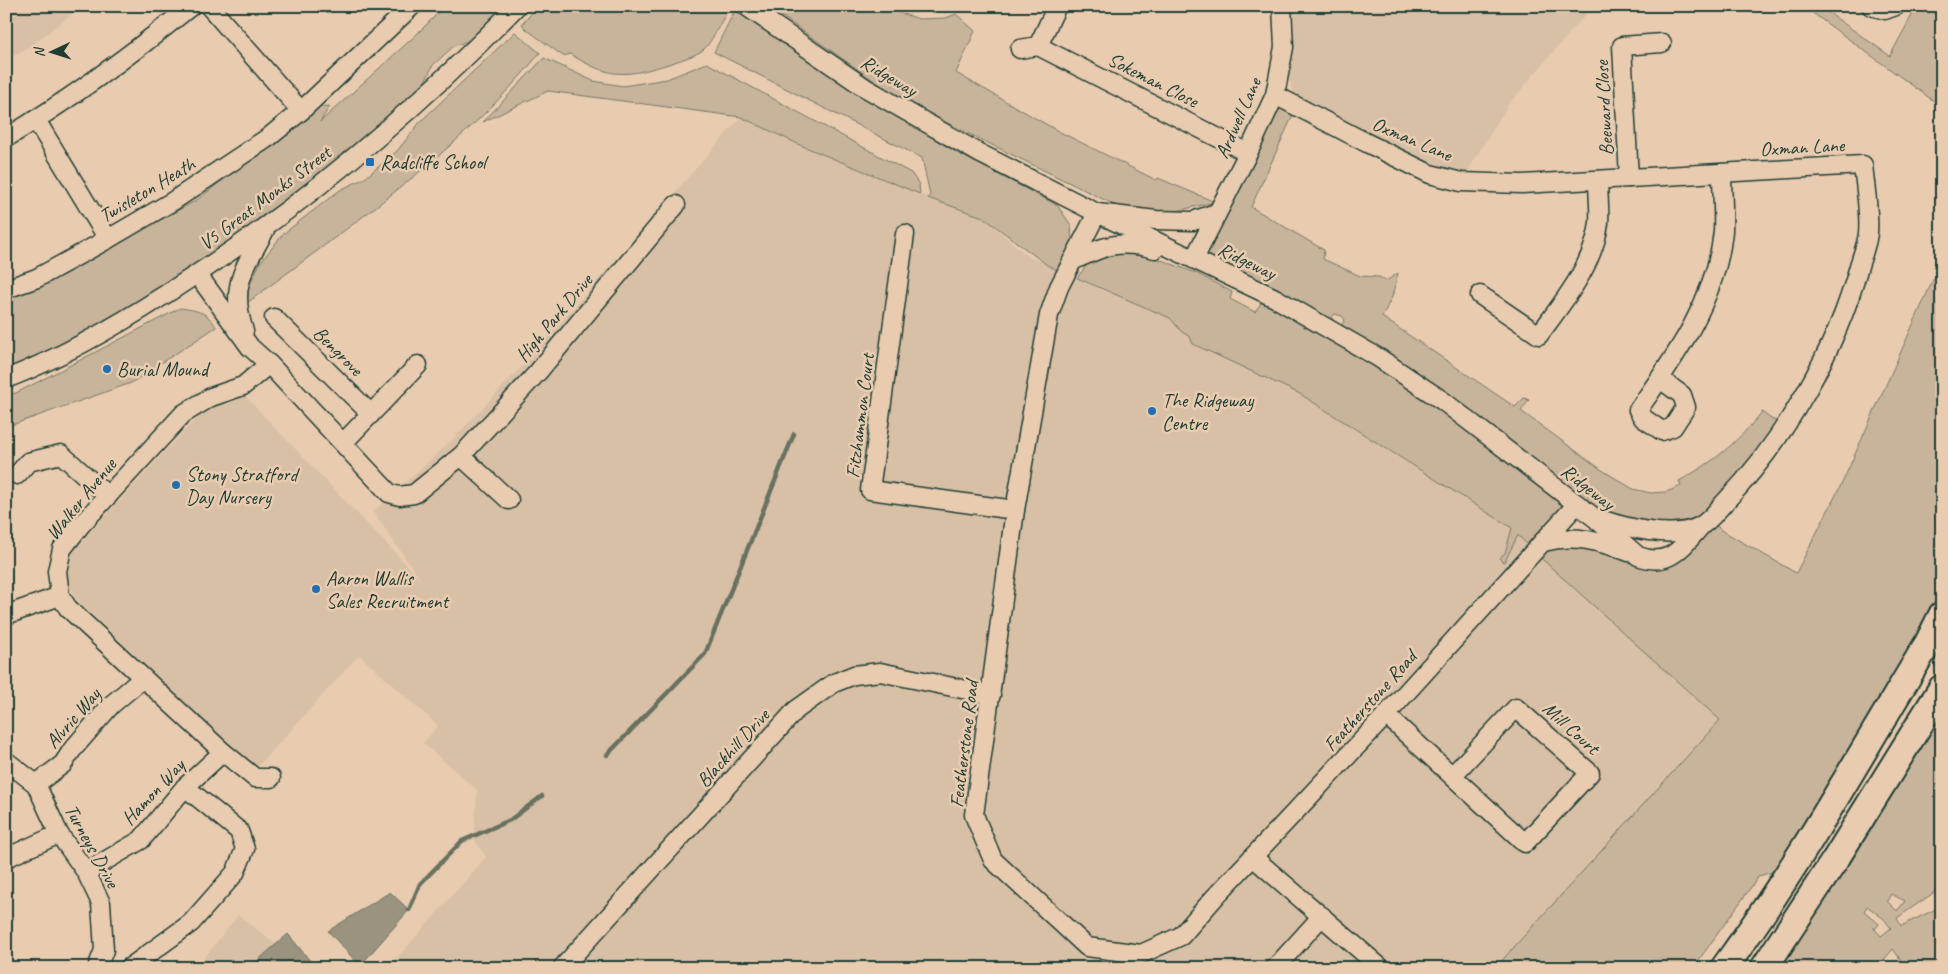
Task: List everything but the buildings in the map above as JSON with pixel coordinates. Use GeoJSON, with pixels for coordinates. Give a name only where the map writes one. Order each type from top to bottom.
{"type":"FeatureCollection","features":[{"type":"Feature","properties":{"kind":"highway"},"geometry":{"type":"LineString","coordinates":[[1724,968],[1807,843],[1928,643],[1942,615]]}},
{"type":"Feature","properties":{"kind":"highway"},"geometry":{"type":"LineString","coordinates":[[1764,968],[1942,688]]}},
{"type":"Feature","properties":{"kind":"street"},"geometry":{"type":"LineString","coordinates":[[6,138],[36,120],[140,48],[191,6]]}},
{"type":"Feature","properties":{"kind":"street"},"geometry":{"type":"LineString","coordinates":[[209,6],[301,111]]}},
{"type":"Feature","properties":{"kind":"street","name":"Twisleton Heath"},"geometry":{"type":"LineString","coordinates":[[6,290],[37,278],[108,239],[172,201],[269,138],[301,111],[412,6]]}},
{"type":"Feature","properties":{"kind":"street","name":"V5 Great Monks Street"},"geometry":{"type":"LineString","coordinates":[[6,379],[41,366],[106,332],[198,275],[266,227],[367,148],[450,74],[517,6]]}},
{"type":"Feature","properties":{"kind":"street"},"geometry":{"type":"LineString","coordinates":[[1020,49],[1038,46],[1057,6]]}},
{"type":"Feature","properties":{"kind":"street","name":"Ardwell Lane"},"geometry":{"type":"LineString","coordinates":[[1194,259],[1275,95],[1284,47],[1282,6]]}},
{"type":"Feature","properties":{"kind":"street"},"geometry":{"type":"LineString","coordinates":[[1871,6],[1885,10],[1896,6]]}},
{"type":"Feature","properties":{"kind":"street","name":"Ridgeway"},"geometry":{"type":"LineString","coordinates":[[750,9],[864,87],[979,153],[1275,298],[1379,358],[1443,401],[1595,518],[1638,556]]}},
{"type":"Feature","properties":{"kind":"street","name":"Beeward Close"},"geometry":{"type":"LineString","coordinates":[[1629,178],[1622,46],[1662,43]]}},
{"type":"Feature","properties":{"kind":"street","name":"Sokeman Close"},"geometry":{"type":"LineString","coordinates":[[1038,46],[1248,152]]}},
{"type":"Feature","properties":{"kind":"street","name":"Oxman Lane"},"geometry":{"type":"LineString","coordinates":[[1275,95],[1430,174],[1461,182],[1522,184],[1864,165],[1868,233],[1852,292],[1823,359],[1787,425],[1742,484],[1701,526]]}},
{"type":"Feature","properties":{"kind":"street"},"geometry":{"type":"LineString","coordinates":[[36,120],[108,239]]}},
{"type":"Feature","properties":{"kind":"street"},"geometry":{"type":"LineString","coordinates":[[1660,379],[1698,317],[1716,271],[1723,231],[1722,174]]}},
{"type":"Feature","properties":{"kind":"street"},"geometry":{"type":"LineString","coordinates":[[1480,295],[1539,335],[1559,308],[1588,260],[1599,223],[1598,180]]}},
{"type":"Feature","properties":{"kind":"street","name":"High Park Drive"},"geometry":{"type":"LineString","coordinates":[[198,275],[250,347],[269,364],[389,493],[399,496],[414,494],[461,456],[538,372],[676,206]]}},
{"type":"Feature","properties":{"kind":"street"},"geometry":{"type":"LineString","coordinates":[[1097,212],[1156,220],[1193,221],[1216,213]]}},
{"type":"Feature","properties":{"kind":"street","name":"Featherstone Road"},"geometry":{"type":"LineString","coordinates":[[1097,212],[1059,287],[1049,315],[1015,510],[974,815],[993,860],[1087,947],[1141,954],[1181,936],[1215,897],[1254,858],[1386,716],[1577,504]]}},
{"type":"Feature","properties":{"kind":"street","name":"High Park Drive"},"geometry":{"type":"LineString","coordinates":[[250,347],[237,311],[239,279],[266,227]]}},
{"type":"Feature","properties":{"kind":"street","name":"Fitzhammon Court"},"geometry":{"type":"LineString","coordinates":[[905,234],[870,490],[1015,510]]}},
{"type":"Feature","properties":{"kind":"street"},"geometry":{"type":"LineString","coordinates":[[1072,261],[1100,248],[1134,243],[1194,259]]}},
{"type":"Feature","properties":{"kind":"street","name":"Bengrove"},"geometry":{"type":"LineString","coordinates":[[274,318],[371,414]]}},
{"type":"Feature","properties":{"kind":"street","name":"Walker Avenue"},"geometry":{"type":"LineString","coordinates":[[60,596],[57,571],[62,549],[108,496],[183,414],[211,397],[243,386],[269,364]]}},
{"type":"Feature","properties":{"kind":"street"},"geometry":{"type":"LineString","coordinates":[[343,443],[418,365]]}},
{"type":"Feature","properties":{"kind":"street"},"geometry":{"type":"LineString","coordinates":[[18,475],[28,462],[61,454],[108,496]]}},
{"type":"Feature","properties":{"kind":"street"},"geometry":{"type":"LineString","coordinates":[[461,456],[509,500]]}},
{"type":"Feature","properties":{"kind":"street"},"geometry":{"type":"LineString","coordinates":[[1595,518],[1632,528],[1659,532],[1685,531],[1701,526]]}},
{"type":"Feature","properties":{"kind":"street"},"geometry":{"type":"LineString","coordinates":[[1543,542],[1556,538],[1584,538],[1638,556],[1663,560],[1681,549],[1701,526]]}},
{"type":"Feature","properties":{"kind":"street"},"geometry":{"type":"LineString","coordinates":[[6,615],[60,596],[68,608],[142,679],[223,752],[255,778],[271,778]]}},
{"type":"Feature","properties":{"kind":"street","name":"Blackhill Drive"},"geometry":{"type":"LineString","coordinates":[[562,968],[796,710],[834,682],[854,675],[880,672],[991,695]]}},
{"type":"Feature","properties":{"kind":"street","name":"Alvric Way"},"geometry":{"type":"LineString","coordinates":[[36,784],[63,764],[72,750],[111,705],[142,679]]}},
{"type":"Feature","properties":{"kind":"street","name":"Mill Court"},"geometry":{"type":"LineString","coordinates":[[1386,716],[1525,843],[1590,774],[1516,708],[1452,776]]}},
{"type":"Feature","properties":{"kind":"street","name":"Hamon Way"},"geometry":{"type":"LineString","coordinates":[[86,872],[141,840],[185,787],[223,752]]}},
{"type":"Feature","properties":{"kind":"street","name":"Turneys Drive"},"geometry":{"type":"LineString","coordinates":[[6,761],[36,784],[59,834],[86,872],[100,903],[104,950],[98,968]]}},
{"type":"Feature","properties":{"kind":"street"},"geometry":{"type":"LineString","coordinates":[[130,968],[190,923],[235,873],[245,848],[239,831],[185,787]]}},
{"type":"Feature","properties":{"kind":"street"},"geometry":{"type":"LineString","coordinates":[[6,858],[59,834]]}},
{"type":"Feature","properties":{"kind":"street"},"geometry":{"type":"LineString","coordinates":[[1254,858],[1381,968]]}},
{"type":"Feature","properties":{"kind":"street"},"geometry":{"type":"LineString","coordinates":[[1275,968],[1322,916]]}},
{"type":"Feature","properties":{"kind":"street"},"geometry":{"type":"LineString","coordinates":[[104,950],[121,968]]}},
{"type":"Feature","properties":{"kind":"shaded area"},"geometry":{"type":"Polygon","coordinates":[[[6,6],[83,6],[36,42],[6,61],[6,6]]]}},
{"type":"Feature","properties":{"kind":"shaded area"},"geometry":{"type":"Polygon","coordinates":[[[445,6],[510,6],[486,34],[454,46],[433,65],[416,100],[200,268],[79,341],[6,373],[6,299],[66,271],[197,200],[317,107],[330,106],[320,122],[416,35],[445,6]]]}},
{"type":"Feature","properties":{"kind":"shaded area"},"geometry":{"type":"Polygon","coordinates":[[[538,6],[718,6],[726,13],[710,42],[698,53],[656,68],[620,74],[597,68],[570,54],[563,56],[526,29],[522,24],[538,6]]]}},
{"type":"Feature","properties":{"kind":"shaded area"},"geometry":{"type":"Polygon","coordinates":[[[767,6],[850,6],[852,10],[855,6],[889,6],[897,12],[919,19],[946,18],[956,14],[975,31],[956,73],[1058,131],[1156,180],[1158,178],[1215,202],[1168,213],[1117,206],[906,103],[767,6]]]}},
{"type":"Feature","properties":{"kind":"shaded area"},"geometry":{"type":"Polygon","coordinates":[[[1289,6],[1593,6],[1508,105],[1461,182],[1297,106],[1288,76],[1292,14],[1289,6]]]}},
{"type":"Feature","properties":{"kind":"shaded area"},"geometry":{"type":"Polygon","coordinates":[[[1803,6],[1819,6],[1890,56],[1917,6],[1942,6],[1942,107],[1803,6]]]}},
{"type":"Feature","properties":{"kind":"shaded area"},"geometry":{"type":"Polygon","coordinates":[[[735,10],[882,107],[959,154],[1057,205],[1071,225],[1072,240],[1059,271],[1047,265],[983,217],[928,198],[930,195],[922,158],[714,52],[735,10]]]}},
{"type":"Feature","properties":{"kind":"shaded area"},"geometry":{"type":"Polygon","coordinates":[[[515,32],[540,53],[508,89],[439,156],[401,187],[247,303],[249,286],[260,263],[283,234],[340,190],[365,178],[397,151],[421,121],[515,32]]]}},
{"type":"Feature","properties":{"kind":"shaded area"},"geometry":{"type":"Polygon","coordinates":[[[544,58],[593,81],[623,86],[667,79],[707,63],[911,173],[919,184],[920,194],[800,145],[741,117],[548,91],[483,122],[544,58]]]}},
{"type":"Feature","properties":{"kind":"shaded area"},"geometry":{"type":"Polygon","coordinates":[[[1275,95],[1297,106],[1251,207],[1324,250],[1323,259],[1360,276],[1379,277],[1386,281],[1398,273],[1392,297],[1382,317],[1515,407],[1524,398],[1529,400],[1521,411],[1602,470],[1633,489],[1651,493],[1666,492],[1681,486],[1679,481],[1724,451],[1762,412],[1771,419],[1787,425],[1709,518],[1721,530],[1796,573],[1843,481],[1933,280],[1942,265],[1942,615],[1788,872],[1772,872],[1759,876],[1693,968],[1495,968],[1720,720],[1533,551],[1518,535],[1504,563],[1499,558],[1505,553],[1512,528],[1300,394],[1193,344],[1190,337],[1182,332],[1170,318],[1077,278],[1095,258],[1132,249],[1196,273],[1232,292],[1230,299],[1255,312],[1265,297],[1194,259],[1275,95]],[[1335,314],[1332,317],[1334,324],[1340,327],[1345,320],[1342,316],[1335,314]],[[1577,504],[1544,541],[1646,558],[1681,549],[1671,532],[1577,504]]]}},
{"type":"Feature","properties":{"kind":"shaded area"},"geometry":{"type":"Polygon","coordinates":[[[741,117],[800,145],[920,194],[983,217],[1028,256],[1092,286],[1170,318],[1182,332],[1190,337],[1193,344],[1300,394],[1512,528],[1533,551],[1721,720],[1495,968],[388,968],[486,857],[474,839],[477,790],[423,743],[438,726],[359,655],[255,770],[76,599],[70,587],[67,574],[73,550],[186,429],[210,406],[244,395],[421,580],[373,512],[451,441],[525,363],[741,117]]]}},
{"type":"Feature","properties":{"kind":"shaded area"},"geometry":{"type":"Polygon","coordinates":[[[180,308],[205,315],[216,327],[131,383],[6,427],[6,395],[16,393],[180,308]]]}},
{"type":"Feature","properties":{"kind":"shaded area"},"geometry":{"type":"Polygon","coordinates":[[[1942,688],[1942,887],[1897,918],[1901,926],[1942,906],[1942,968],[1907,968],[1893,949],[1877,968],[1764,968],[1942,688]],[[1891,894],[1887,901],[1897,911],[1905,901],[1891,894]],[[1867,906],[1864,911],[1879,924],[1875,929],[1873,927],[1881,936],[1891,928],[1884,919],[1867,906]]]}},
{"type":"Feature","properties":{"kind":"shaded area"},"geometry":{"type":"Polygon","coordinates":[[[390,892],[409,910],[360,966],[328,931],[390,892]]]}},
{"type":"Feature","properties":{"kind":"shaded area"},"geometry":{"type":"Polygon","coordinates":[[[238,915],[308,968],[196,968],[238,915]]]}},
{"type":"Feature","properties":{"kind":"shaded area"},"geometry":{"type":"Polygon","coordinates":[[[288,934],[316,968],[249,968],[288,934]]]}},
{"type":"Feature","properties":{"kind":"waterway"},"geometry":{"type":"LineString","coordinates":[[607,755],[705,654],[794,434]]}},
{"type":"Feature","properties":{"kind":"waterway"},"geometry":{"type":"LineString","coordinates":[[409,910],[420,884],[462,841],[510,820],[542,796]]}},
{"type":"Feature","properties":{"kind":"place","name":"Radcliffe School"},"geometry":{"type":"Point","coordinates":[370,162]}},
{"type":"Feature","properties":{"kind":"place","name":"Burial Mound"},"geometry":{"type":"Point","coordinates":[107,369]}},
{"type":"Feature","properties":{"kind":"place","name":"The Ridgeway Centre"},"geometry":{"type":"Point","coordinates":[1152,411]}},
{"type":"Feature","properties":{"kind":"place","name":"Stony Stratford Day Nursery"},"geometry":{"type":"Point","coordinates":[176,485]}},
{"type":"Feature","properties":{"kind":"place","name":"Aaron Wallis Sales Recruitment"},"geometry":{"type":"Point","coordinates":[316,589]}}]}
